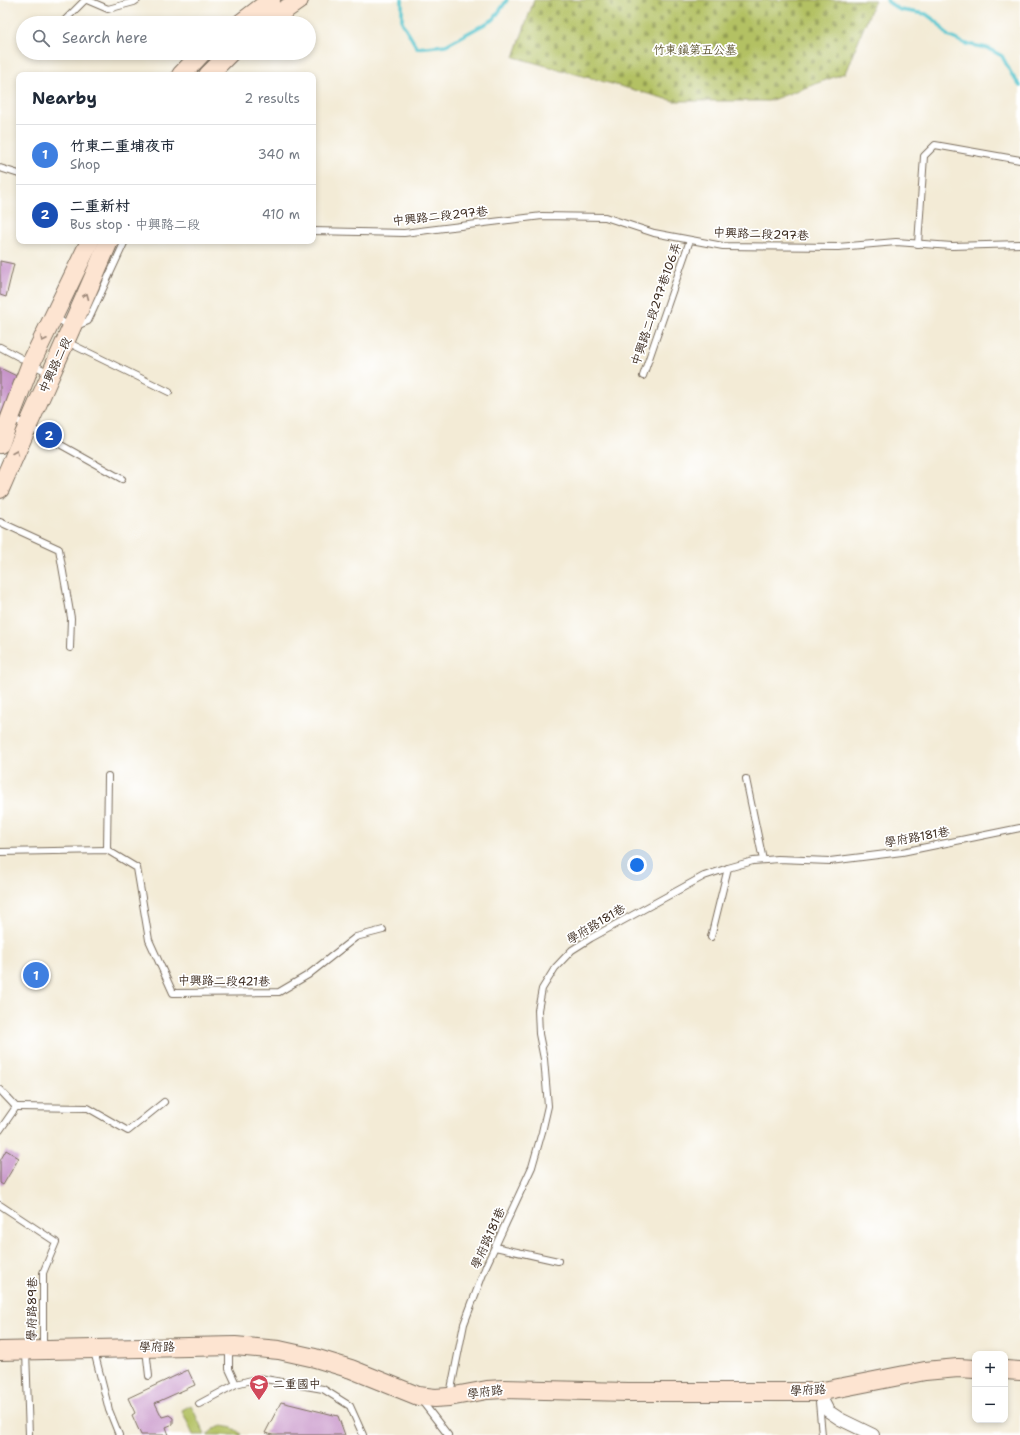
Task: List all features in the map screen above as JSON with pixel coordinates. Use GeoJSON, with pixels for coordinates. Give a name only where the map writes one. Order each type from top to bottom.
{"type":"FeatureCollection","features":[{"type":"Feature","properties":{"kind":"street"},"geometry":{"type":"LineString","coordinates":[[264,13],[299,0]]}},
{"type":"Feature","properties":{"kind":"street"},"geometry":{"type":"LineString","coordinates":[[184,72],[195,60]]}},
{"type":"Feature","properties":{"kind":"street"},"geometry":{"type":"LineString","coordinates":[[211,72],[223,60]]}},
{"type":"Feature","properties":{"kind":"street","name":"中興路二段"},"geometry":{"type":"LineString","coordinates":[[0,444],[31,363],[89,244]]}},
{"type":"Feature","properties":{"kind":"street","name":"中興路二段"},"geometry":{"type":"LineString","coordinates":[[0,488],[50,374],[69,335],[108,244]]}},
{"type":"Feature","properties":{"kind":"street","name":"學府路"},"geometry":{"type":"LineString","coordinates":[[0,1351],[229,1346],[279,1350],[314,1358],[350,1369],[418,1396],[435,1398],[503,1389],[628,1392],[818,1392],[925,1371],[958,1368],[972,1369]]}},
{"type":"Feature","properties":{"kind":"street"},"geometry":{"type":"LineString","coordinates":[[1008,1370],[1020,1371]]}},
{"type":"Feature","properties":{"kind":"street"},"geometry":{"type":"LineString","coordinates":[[818,1392],[828,1411],[840,1419],[873,1435]]}},
{"type":"Feature","properties":{"kind":"lane"},"geometry":{"type":"LineString","coordinates":[[69,16],[86,0],[108,9],[137,0]]}},
{"type":"Feature","properties":{"kind":"lane"},"geometry":{"type":"LineString","coordinates":[[918,244],[924,156],[935,145],[1020,160]]}},
{"type":"Feature","properties":{"kind":"lane"},"geometry":{"type":"LineString","coordinates":[[0,168],[16,173]]}},
{"type":"Feature","properties":{"kind":"lane","name":"中興路二段297巷"},"geometry":{"type":"LineString","coordinates":[[316,231],[404,233],[542,216],[605,218],[654,233],[724,246],[838,247],[896,242],[952,246],[1020,244]]}},
{"type":"Feature","properties":{"kind":"lane","name":"中興路二段297巷106弄"},"geometry":{"type":"LineString","coordinates":[[644,376],[690,240]]}},
{"type":"Feature","properties":{"kind":"lane"},"geometry":{"type":"LineString","coordinates":[[69,335],[88,321],[124,244]]}},
{"type":"Feature","properties":{"kind":"lane"},"geometry":{"type":"LineString","coordinates":[[54,317],[69,335],[169,392]]}},
{"type":"Feature","properties":{"kind":"lane"},"geometry":{"type":"LineString","coordinates":[[0,347],[50,374]]}},
{"type":"Feature","properties":{"kind":"lane"},"geometry":{"type":"LineString","coordinates":[[11,417],[122,479]]}},
{"type":"Feature","properties":{"kind":"lane"},"geometry":{"type":"LineString","coordinates":[[0,522],[60,549],[71,618],[70,648]]}},
{"type":"Feature","properties":{"kind":"lane"},"geometry":{"type":"LineString","coordinates":[[0,852],[107,850],[108,776]]}},
{"type":"Feature","properties":{"kind":"lane"},"geometry":{"type":"LineString","coordinates":[[746,779],[763,860]]}},
{"type":"Feature","properties":{"kind":"lane","name":"學府路181巷"},"geometry":{"type":"LineString","coordinates":[[449,1397],[464,1324],[495,1247],[532,1167],[542,1132],[548,1106],[538,1010],[542,989],[555,968],[572,950],[704,876],[753,861],[778,859],[830,861],[902,852],[1020,828]]}},
{"type":"Feature","properties":{"kind":"lane","name":"中興路二段421巷"},"geometry":{"type":"LineString","coordinates":[[107,850],[137,868],[149,940],[173,993],[279,992],[308,975],[356,937],[384,930]]}},
{"type":"Feature","properties":{"kind":"lane"},"geometry":{"type":"LineString","coordinates":[[711,937],[728,868]]}},
{"type":"Feature","properties":{"kind":"lane"},"geometry":{"type":"LineString","coordinates":[[0,1090],[16,1107],[88,1108],[128,1131],[164,1102]]}},
{"type":"Feature","properties":{"kind":"lane"},"geometry":{"type":"LineString","coordinates":[[0,1130],[16,1107]]}},
{"type":"Feature","properties":{"kind":"lane","name":"學府路89巷"},"geometry":{"type":"LineString","coordinates":[[0,1205],[56,1242],[43,1273],[34,1350]]}},
{"type":"Feature","properties":{"kind":"lane"},"geometry":{"type":"LineString","coordinates":[[495,1247],[558,1261]]}},
{"type":"Feature","properties":{"kind":"lane"},"geometry":{"type":"LineString","coordinates":[[229,1346],[229,1369],[236,1384]]}},
{"type":"Feature","properties":{"kind":"lane"},"geometry":{"type":"LineString","coordinates":[[146,1348],[149,1376]]}},
{"type":"Feature","properties":{"kind":"lane"},"geometry":{"type":"LineString","coordinates":[[29,1435],[34,1350]]}},
{"type":"Feature","properties":{"kind":"lane"},"geometry":{"type":"LineString","coordinates":[[93,1350],[109,1410],[118,1435]]}},
{"type":"Feature","properties":{"kind":"lane"},"geometry":{"type":"LineString","coordinates":[[199,1404],[236,1384],[259,1378],[323,1389],[350,1406],[363,1435]]}},
{"type":"Feature","properties":{"kind":"lane"},"geometry":{"type":"LineString","coordinates":[[818,1392],[822,1435]]}},
{"type":"Feature","properties":{"kind":"lane"},"geometry":{"type":"LineString","coordinates":[[418,1396],[448,1435]]}},
{"type":"Feature","properties":{"kind":"green space","name":"竹東鎮第五公墓"},"geometry":{"type":"Polygon","coordinates":[[[534,0],[875,0],[845,73],[769,101],[674,101],[514,57],[534,0]]]}},
{"type":"Feature","properties":{"kind":"green space"},"geometry":{"type":"Polygon","coordinates":[[[191,1405],[205,1435],[193,1435],[182,1410],[191,1405]]]}},
{"type":"Feature","properties":{"kind":"green space"},"geometry":{"type":"Polygon","coordinates":[[[222,1426],[235,1429],[241,1435],[207,1435],[214,1429],[222,1426]]]}},
{"type":"Feature","properties":{"kind":"building"},"geometry":{"type":"Polygon","coordinates":[[[0,261],[14,264],[6,297],[0,295],[0,261]]]}},
{"type":"Feature","properties":{"kind":"building"},"geometry":{"type":"Polygon","coordinates":[[[0,368],[25,380],[0,424],[0,368]]]}},
{"type":"Feature","properties":{"kind":"building"},"geometry":{"type":"Polygon","coordinates":[[[6,1150],[19,1158],[3,1185],[0,1183],[0,1161],[6,1150]]]}},
{"type":"Feature","properties":{"kind":"building"},"geometry":{"type":"Polygon","coordinates":[[[188,1370],[195,1385],[155,1403],[162,1417],[169,1415],[173,1418],[173,1424],[166,1427],[169,1435],[141,1435],[132,1415],[135,1413],[128,1398],[188,1370]]]}},
{"type":"Feature","properties":{"kind":"building"},"geometry":{"type":"Polygon","coordinates":[[[281,1402],[338,1416],[345,1435],[273,1435],[265,1433],[281,1402]]]}},
{"type":"Feature","properties":{"kind":"waterway"},"geometry":{"type":"LineString","coordinates":[[402,0],[402,22],[417,48],[446,45],[494,19],[507,0]]}},
{"type":"Feature","properties":{"kind":"waterway"},"geometry":{"type":"LineString","coordinates":[[887,0],[900,10],[926,14],[937,22],[948,36],[966,44],[987,48],[1002,56],[1012,75],[1020,86]]}},
{"type":"Feature","properties":{"kind":"place","name":"二重新村"},"geometry":{"type":"Point","coordinates":[49,435]}},
{"type":"Feature","properties":{"kind":"place","name":"竹東二重埔夜市"},"geometry":{"type":"Point","coordinates":[36,975]}},
{"type":"Feature","properties":{"kind":"place","name":"二重國中"},"geometry":{"type":"Point","coordinates":[259,1401]}}]}
